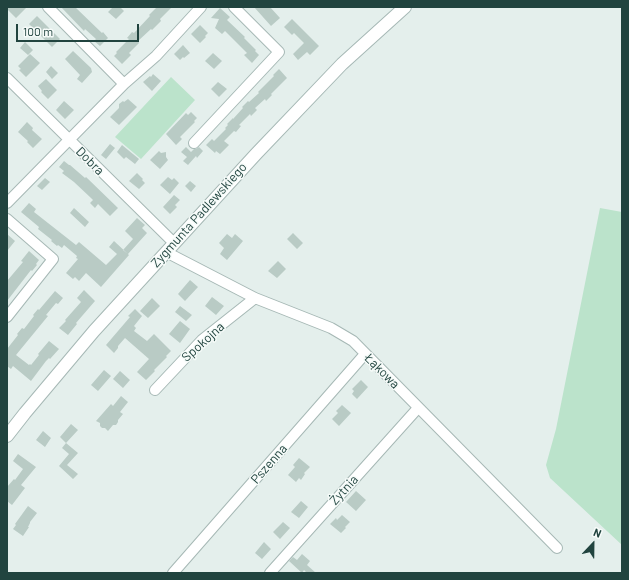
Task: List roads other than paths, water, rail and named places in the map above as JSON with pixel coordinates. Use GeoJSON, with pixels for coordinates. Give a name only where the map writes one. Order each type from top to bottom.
{"type":"FeatureCollection","features":[{"type":"Feature","properties":{"kind":"street"},"geometry":{"type":"LineString","coordinates":[[48,7],[124,84]]}},
{"type":"Feature","properties":{"kind":"street"},"geometry":{"type":"LineString","coordinates":[[7,203],[124,84],[156,56],[201,7]]}},
{"type":"Feature","properties":{"kind":"street"},"geometry":{"type":"LineString","coordinates":[[194,142],[279,52],[234,7]]}},
{"type":"Feature","properties":{"kind":"street","name":"Zygmunta Padlewskiego"},"geometry":{"type":"LineString","coordinates":[[7,436],[94,331],[256,154],[342,64],[405,7]]}},
{"type":"Feature","properties":{"kind":"street","name":"Dobra"},"geometry":{"type":"LineString","coordinates":[[7,78],[69,140],[170,248]]}},
{"type":"Feature","properties":{"kind":"street"},"geometry":{"type":"LineString","coordinates":[[7,219],[53,259],[7,317]]}},
{"type":"Feature","properties":{"kind":"street","name":"Łąkowa"},"geometry":{"type":"LineString","coordinates":[[170,248],[255,298],[331,328],[353,341],[557,548]]}},
{"type":"Feature","properties":{"kind":"street","name":"Spokojna"},"geometry":{"type":"LineString","coordinates":[[155,390],[202,340],[255,298]]}},
{"type":"Feature","properties":{"kind":"street","name":"Pszenna"},"geometry":{"type":"LineString","coordinates":[[173,573],[365,354]]}},
{"type":"Feature","properties":{"kind":"street","name":"Żytnia"},"geometry":{"type":"LineString","coordinates":[[270,573],[418,408]]}}]}
